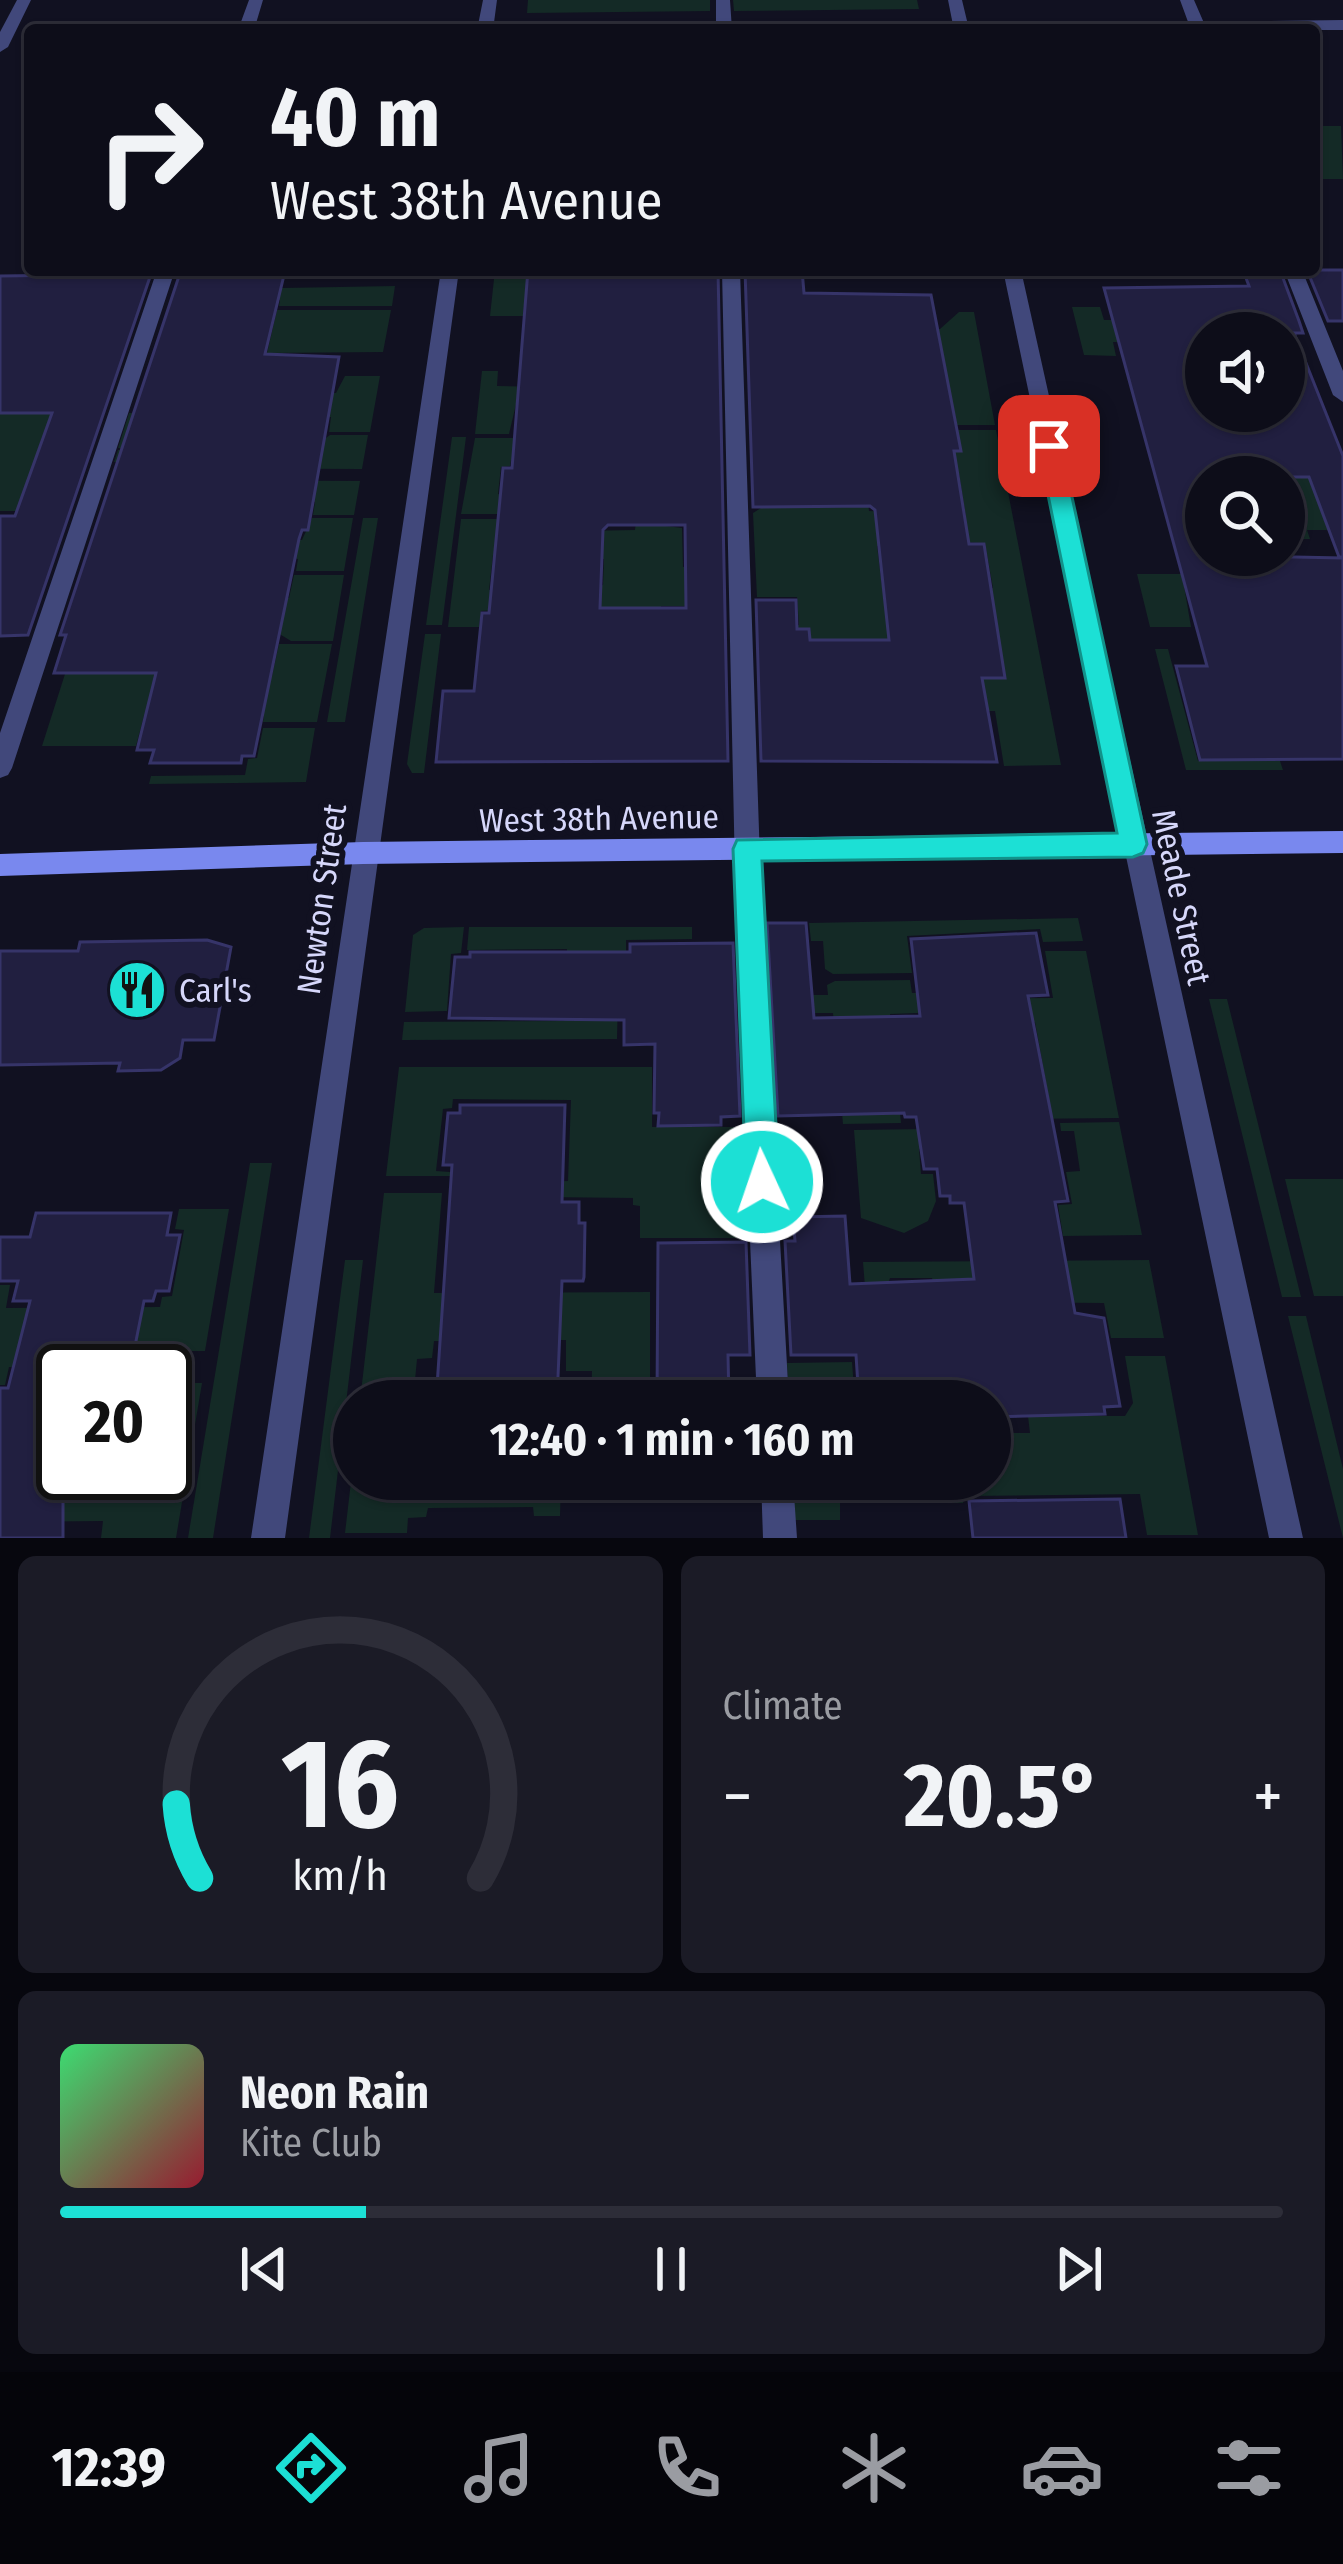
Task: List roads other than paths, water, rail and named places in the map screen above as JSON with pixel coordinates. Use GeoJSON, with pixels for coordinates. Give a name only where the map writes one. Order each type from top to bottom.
{"type":"FeatureCollection","features":[{"type":"Feature","properties":{"kind":"main road","name":"West 38th Avenue"},"geometry":{"type":"LineString","coordinates":[[0,865],[363,854],[1343,842]]}},
{"type":"Feature","properties":{"kind":"street"},"geometry":{"type":"LineString","coordinates":[[1,42],[24,0]]}},
{"type":"Feature","properties":{"kind":"street"},"geometry":{"type":"LineString","coordinates":[[0,767],[164,276]]}},
{"type":"Feature","properties":{"kind":"street","name":"Newton Street"},"geometry":{"type":"LineString","coordinates":[[268,1538],[449,276]]}},
{"type":"Feature","properties":{"kind":"street"},"geometry":{"type":"LineString","coordinates":[[731,276],[747,849],[772,1380]]}},
{"type":"Feature","properties":{"kind":"street","name":"Meade Street"},"geometry":{"type":"LineString","coordinates":[[1013,276],[1286,1538]]}},
{"type":"Feature","properties":{"kind":"street"},"geometry":{"type":"LineString","coordinates":[[1295,276],[1343,395]]}},
{"type":"Feature","properties":{"kind":"street"},"geometry":{"type":"LineString","coordinates":[[778,1500],[780,1538]]}},
{"type":"Feature","properties":{"kind":"place","name":"Carl's"},"geometry":{"type":"Point","coordinates":[137,990]}}]}
